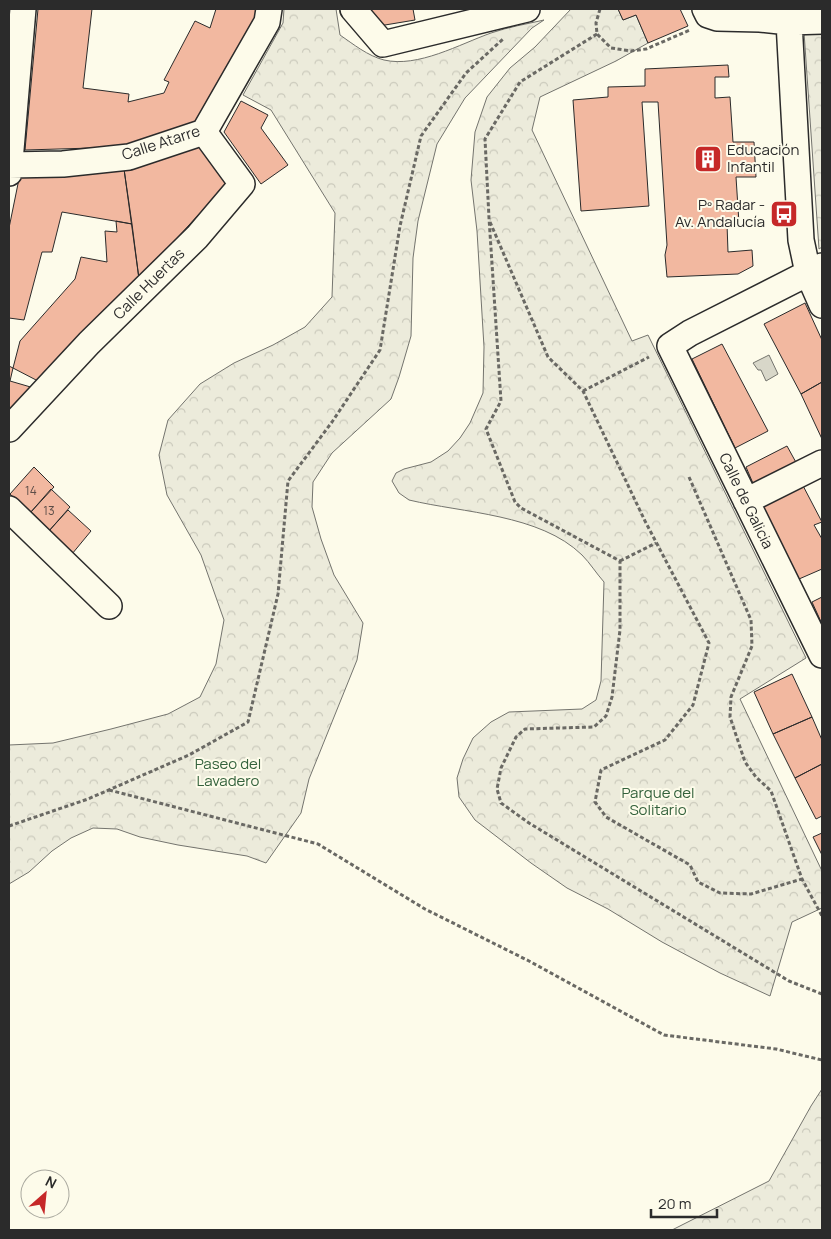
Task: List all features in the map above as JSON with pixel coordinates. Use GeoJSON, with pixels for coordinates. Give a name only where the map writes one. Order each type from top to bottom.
{"type":"FeatureCollection","features":[{"type":"Feature","properties":{"kind":"street"},"geometry":{"type":"LineString","coordinates":[[9,168],[23,9]]}},
{"type":"Feature","properties":{"kind":"street","name":"Calle Atarre"},"geometry":{"type":"LineString","coordinates":[[9,168],[129,157],[204,132],[267,22],[269,9]]}},
{"type":"Feature","properties":{"kind":"street"},"geometry":{"type":"LineString","coordinates":[[353,9],[383,44],[527,9]]}},
{"type":"Feature","properties":{"kind":"street"},"geometry":{"type":"LineString","coordinates":[[711,14],[789,16],[822,21]]}},
{"type":"Feature","properties":{"kind":"street"},"geometry":{"type":"LineString","coordinates":[[789,16],[801,240],[815,270],[822,304]]}},
{"type":"Feature","properties":{"kind":"street","name":"Calle Huertas"},"geometry":{"type":"LineString","coordinates":[[9,429],[89,343],[197,237],[242,184],[204,132]]}},
{"type":"Feature","properties":{"kind":"street"},"geometry":{"type":"LineString","coordinates":[[670,346],[690,333],[815,270]]}},
{"type":"Feature","properties":{"kind":"street","name":"Calle de Galicia"},"geometry":{"type":"LineString","coordinates":[[670,346],[821,648]]}},
{"type":"Feature","properties":{"kind":"street"},"geometry":{"type":"LineString","coordinates":[[746,501],[822,463]]}},
{"type":"Feature","properties":{"kind":"street"},"geometry":{"type":"LineString","coordinates":[[9,509],[109,606]]}},
{"type":"Feature","properties":{"kind":"path"},"geometry":{"type":"LineString","coordinates":[[600,9],[596,23],[597,34],[610,48],[631,51],[646,50],[711,14]]}},
{"type":"Feature","properties":{"kind":"path"},"geometry":{"type":"LineString","coordinates":[[597,34],[520,82],[485,139],[501,402],[486,429],[514,502],[521,508],[620,561]]}},
{"type":"Feature","properties":{"kind":"path"},"geometry":{"type":"LineString","coordinates":[[9,826],[109,790],[190,755],[248,722],[278,594],[288,481],[332,422],[380,350],[400,226],[421,136],[466,73],[508,35]]}},
{"type":"Feature","properties":{"kind":"path"},"geometry":{"type":"LineString","coordinates":[[489,218],[548,357],[583,391],[656,543],[708,643],[693,706],[665,740],[601,770],[595,802],[606,817],[690,865],[698,882],[720,893],[751,894],[802,879]]}},
{"type":"Feature","properties":{"kind":"path"},"geometry":{"type":"LineString","coordinates":[[583,391],[670,346]]}},
{"type":"Feature","properties":{"kind":"path"},"geometry":{"type":"LineString","coordinates":[[689,477],[751,620],[752,646],[731,697],[730,717],[745,762],[756,777],[771,790],[802,879],[822,916]]}},
{"type":"Feature","properties":{"kind":"path"},"geometry":{"type":"LineString","coordinates":[[620,561],[656,543]]}},
{"type":"Feature","properties":{"kind":"path"},"geometry":{"type":"LineString","coordinates":[[620,561],[620,630],[612,697],[606,716],[594,727],[525,730],[516,737],[501,768],[497,789],[501,803],[529,823],[789,981],[822,994]]}},
{"type":"Feature","properties":{"kind":"path"},"geometry":{"type":"LineString","coordinates":[[109,790],[318,844],[425,910],[529,961],[664,1035],[776,1049],[822,1060]]}},
{"type":"Feature","properties":{"kind":"green space","name":"Paseo del Lavadero"},"geometry":{"type":"Polygon","coordinates":[[[284,9],[336,9],[340,35],[372,56],[397,62],[411,61],[439,54],[497,31],[544,20],[532,28],[465,98],[437,144],[418,221],[413,258],[411,336],[391,399],[332,453],[313,482],[312,507],[321,539],[334,575],[363,623],[357,660],[309,779],[301,813],[266,863],[247,856],[140,837],[117,829],[93,828],[71,838],[52,851],[29,872],[9,884],[9,745],[53,743],[168,714],[200,697],[216,664],[224,620],[201,555],[167,495],[159,455],[168,420],[200,384],[234,363],[273,345],[305,327],[332,297],[335,213],[271,110],[243,95],[283,23],[284,9]]]}},
{"type":"Feature","properties":{"kind":"green space","name":"Parque del Solitario"},"geometry":{"type":"Polygon","coordinates":[[[571,9],[618,9],[623,20],[636,15],[648,43],[616,61],[540,97],[532,130],[632,341],[648,335],[806,658],[740,699],[822,871],[822,908],[792,922],[770,996],[720,973],[662,942],[608,909],[567,888],[475,820],[459,797],[457,778],[473,738],[491,722],[509,712],[582,709],[596,700],[601,681],[604,582],[582,555],[565,541],[545,531],[500,517],[409,500],[399,493],[392,481],[396,473],[431,462],[448,451],[470,423],[483,393],[484,347],[477,231],[471,180],[475,132],[487,97],[510,68],[535,47],[571,9]]]}},
{"type":"Feature","properties":{"kind":"green space"},"geometry":{"type":"Polygon","coordinates":[[[804,32],[822,33],[822,247],[819,249],[804,32]]]}},
{"type":"Feature","properties":{"kind":"green space"},"geometry":{"type":"Polygon","coordinates":[[[822,1089],[822,1230],[672,1230],[769,1181],[822,1089]]]}},
{"type":"Feature","properties":{"kind":"shaded area"},"geometry":{"type":"Polygon","coordinates":[[[769,355],[778,374],[766,381],[761,370],[758,370],[753,363],[769,355]]]}},
{"type":"Feature","properties":{"kind":"building"},"geometry":{"type":"Polygon","coordinates":[[[38,9],[92,9],[83,88],[129,94],[128,102],[164,93],[169,82],[164,80],[195,21],[210,28],[216,9],[260,9],[257,25],[192,129],[126,147],[25,150],[38,9]]]}},
{"type":"Feature","properties":{"kind":"building"},"geometry":{"type":"Polygon","coordinates":[[[365,9],[413,9],[415,20],[379,26],[365,9]]]}},
{"type":"Feature","properties":{"kind":"building"},"geometry":{"type":"Polygon","coordinates":[[[618,9],[680,9],[688,26],[648,43],[636,15],[623,20],[618,9]]]}},
{"type":"Feature","properties":{"kind":"building","name":"Educación Infantil"},"geometry":{"type":"Polygon","coordinates":[[[728,65],[729,77],[715,77],[715,98],[730,97],[733,142],[754,142],[756,177],[736,177],[739,223],[727,224],[728,252],[752,250],[753,266],[738,274],[667,277],[665,255],[667,245],[658,102],[642,102],[649,206],[581,211],[573,100],[608,97],[608,87],[645,86],[645,69],[728,65]]]}},
{"type":"Feature","properties":{"kind":"building"},"geometry":{"type":"Polygon","coordinates":[[[241,101],[268,115],[261,128],[288,165],[261,184],[224,132],[241,101]]]}},
{"type":"Feature","properties":{"kind":"building"},"geometry":{"type":"Polygon","coordinates":[[[200,145],[227,184],[139,279],[124,169],[200,145]]]}},
{"type":"Feature","properties":{"kind":"building"},"geometry":{"type":"Polygon","coordinates":[[[21,169],[124,169],[132,224],[62,212],[52,252],[42,252],[24,320],[9,318],[9,228],[21,169]]]}},
{"type":"Feature","properties":{"kind":"building"},"geometry":{"type":"Polygon","coordinates":[[[116,221],[132,224],[139,279],[38,381],[13,368],[20,341],[75,279],[81,257],[107,262],[105,231],[117,232],[116,221]]]}},
{"type":"Feature","properties":{"kind":"building"},"geometry":{"type":"Polygon","coordinates":[[[805,303],[822,340],[822,382],[801,394],[764,324],[805,303]]]}},
{"type":"Feature","properties":{"kind":"building"},"geometry":{"type":"Polygon","coordinates":[[[722,344],[768,431],[735,448],[692,359],[722,344]]]}},
{"type":"Feature","properties":{"kind":"building"},"geometry":{"type":"Polygon","coordinates":[[[9,366],[13,368],[10,381],[34,388],[9,418],[9,366]]]}},
{"type":"Feature","properties":{"kind":"building"},"geometry":{"type":"Polygon","coordinates":[[[822,382],[822,439],[801,394],[822,382]]]}},
{"type":"Feature","properties":{"kind":"building"},"geometry":{"type":"Polygon","coordinates":[[[787,446],[798,466],[755,488],[746,467],[787,446]]]}},
{"type":"Feature","properties":{"kind":"building"},"geometry":{"type":"Polygon","coordinates":[[[34,467],[54,487],[30,513],[10,494],[34,467]]]}},
{"type":"Feature","properties":{"kind":"building"},"geometry":{"type":"Polygon","coordinates":[[[800,480],[822,522],[814,525],[822,539],[822,569],[799,579],[758,499],[800,480]]]}},
{"type":"Feature","properties":{"kind":"building"},"geometry":{"type":"Polygon","coordinates":[[[51,489],[70,507],[48,532],[30,513],[51,489]]]}},
{"type":"Feature","properties":{"kind":"building"},"geometry":{"type":"Polygon","coordinates":[[[68,510],[91,531],[72,554],[48,532],[68,510]]]}},
{"type":"Feature","properties":{"kind":"building"},"geometry":{"type":"Polygon","coordinates":[[[822,597],[822,624],[812,602],[822,597]]]}},
{"type":"Feature","properties":{"kind":"building"},"geometry":{"type":"Polygon","coordinates":[[[792,674],[812,717],[773,734],[754,692],[792,674]]]}},
{"type":"Feature","properties":{"kind":"building"},"geometry":{"type":"Polygon","coordinates":[[[812,717],[822,740],[822,764],[795,778],[773,734],[812,717]]]}},
{"type":"Feature","properties":{"kind":"building"},"geometry":{"type":"Polygon","coordinates":[[[822,764],[822,816],[816,819],[795,778],[822,764]]]}},
{"type":"Feature","properties":{"kind":"building"},"geometry":{"type":"Polygon","coordinates":[[[822,833],[822,855],[813,837],[822,833]]]}},
{"type":"Feature","properties":{"kind":"place","name":"Educación Infantil"},"geometry":{"type":"Point","coordinates":[708,159]}},
{"type":"Feature","properties":{"kind":"place","name":"Pº Radar - Av. Andalucía"},"geometry":{"type":"Point","coordinates":[784,214]}}]}
